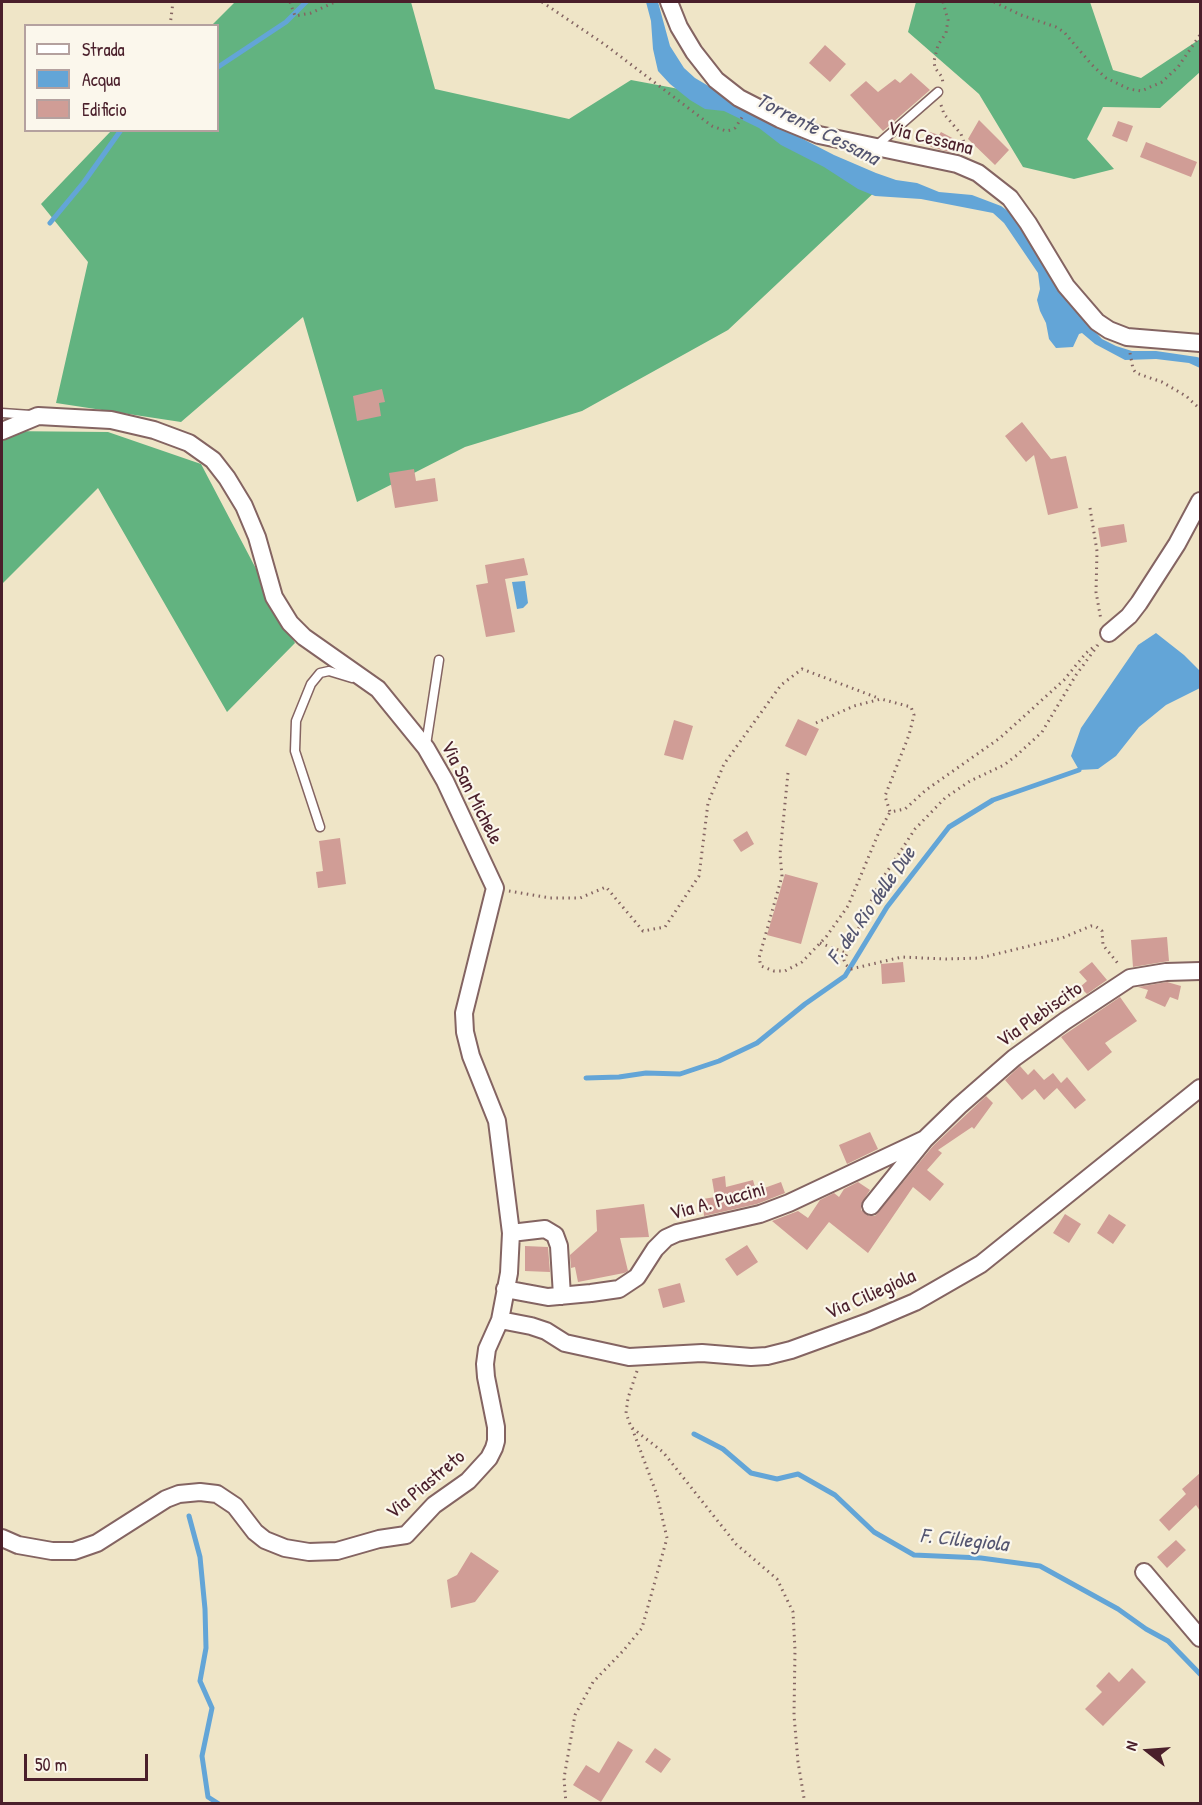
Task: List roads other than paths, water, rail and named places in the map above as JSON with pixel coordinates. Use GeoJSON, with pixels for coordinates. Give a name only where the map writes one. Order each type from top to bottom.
{"type":"FeatureCollection","features":[{"type":"Feature","properties":{"kind":"street","name":"Via Cessana"},"geometry":{"type":"LineString","coordinates":[[669,2],[679,27],[694,52],[716,80],[739,98],[780,119],[819,135],[957,164],[978,173],[1010,198],[1028,223],[1065,286],[1097,322],[1127,337],[1200,343]]}},
{"type":"Feature","properties":{"kind":"street","name":"Via San Michele"},"geometry":{"type":"LineString","coordinates":[[2,431],[38,416],[111,420],[154,430],[189,443],[213,460],[244,506],[257,537],[274,597],[290,623],[304,637],[378,689],[426,748],[445,781],[495,888],[464,1013],[465,1032],[471,1056],[497,1121],[511,1233]]}},
{"type":"Feature","properties":{"kind":"street"},"geometry":{"type":"LineString","coordinates":[[1105,637],[1129,616],[1139,603],[1177,544],[1200,501]]}},
{"type":"Feature","properties":{"kind":"street","name":"Via Plebiscito"},"geometry":{"type":"LineString","coordinates":[[925,1138],[1014,1058],[1130,978],[1166,972],[1200,971]]}},
{"type":"Feature","properties":{"kind":"street","name":"Via Ciliegiola"},"geometry":{"type":"LineString","coordinates":[[500,1320],[546,1331],[565,1343],[629,1357],[702,1353],[767,1356],[814,1342],[915,1302],[981,1264],[1200,1088]]}},
{"type":"Feature","properties":{"kind":"street"},"geometry":{"type":"LineString","coordinates":[[871,1206],[925,1138]]}},
{"type":"Feature","properties":{"kind":"street","name":"Via A. Puccini"},"geometry":{"type":"LineString","coordinates":[[505,1289],[548,1297],[619,1289],[637,1277],[655,1249],[666,1238],[677,1233],[760,1214],[789,1203],[925,1138]]}},
{"type":"Feature","properties":{"kind":"street"},"geometry":{"type":"LineString","coordinates":[[505,1289],[511,1233],[545,1229],[555,1235],[559,1246],[562,1296]]}},
{"type":"Feature","properties":{"kind":"street","name":"Via Piastreto"},"geometry":{"type":"LineString","coordinates":[[2,1538],[18,1545],[52,1551],[74,1551],[97,1543],[166,1499],[179,1494],[200,1492],[217,1494],[235,1506],[255,1532],[265,1540],[285,1548],[309,1552],[337,1551],[379,1539],[406,1535],[434,1505],[468,1481],[489,1458],[494,1448],[496,1427],[485,1364],[487,1349],[500,1320],[505,1289]]}},
{"type":"Feature","properties":{"kind":"street"},"geometry":{"type":"LineString","coordinates":[[1144,1572],[1200,1638]]}},
{"type":"Feature","properties":{"kind":"lane"},"geometry":{"type":"LineString","coordinates":[[875,148],[938,92]]}},
{"type":"Feature","properties":{"kind":"lane"},"geometry":{"type":"LineString","coordinates":[[2,413],[12,412],[38,416]]}},
{"type":"Feature","properties":{"kind":"lane"},"geometry":{"type":"LineString","coordinates":[[426,748],[439,660]]}},
{"type":"Feature","properties":{"kind":"lane"},"geometry":{"type":"LineString","coordinates":[[320,827],[295,751],[296,721],[311,684],[320,673],[329,670],[370,683]]}},
{"type":"Feature","properties":{"kind":"water"},"geometry":{"type":"Polygon","coordinates":[[[646,2],[658,2],[670,46],[684,68],[695,78],[766,120],[834,155],[876,173],[896,180],[917,183],[939,192],[972,195],[1001,206],[1012,214],[1068,303],[1102,339],[1132,351],[1156,351],[1197,357],[1200,358],[1200,368],[1189,363],[1156,359],[1125,360],[1095,344],[1082,333],[1079,334],[1073,347],[1056,348],[1049,339],[1046,323],[1037,300],[1040,289],[1038,273],[1004,223],[993,213],[921,199],[875,196],[858,189],[824,167],[781,145],[759,128],[724,111],[705,109],[690,100],[658,71],[646,2]]]}},
{"type":"Feature","properties":{"kind":"water"},"geometry":{"type":"Polygon","coordinates":[[[525,581],[528,603],[523,608],[517,609],[512,582],[525,581]]]}},
{"type":"Feature","properties":{"kind":"water"},"geometry":{"type":"Polygon","coordinates":[[[1156,633],[1200,671],[1200,688],[1166,705],[1139,727],[1116,756],[1098,769],[1079,770],[1071,756],[1081,728],[1138,645],[1156,633]]]}},
{"type":"Feature","properties":{"kind":"waterway"},"geometry":{"type":"LineString","coordinates":[[219,66],[286,22],[306,2]]}},
{"type":"Feature","properties":{"kind":"waterway"},"geometry":{"type":"LineString","coordinates":[[50,223],[84,182],[120,132]]}},
{"type":"Feature","properties":{"kind":"waterway","name":"F. del Rio delle Due"},"geometry":{"type":"LineString","coordinates":[[586,1078],[646,1073],[680,1074],[719,1061],[757,1043],[805,1004],[845,976],[887,907],[949,827],[993,800],[1079,770]]}},
{"type":"Feature","properties":{"kind":"waterway","name":"F. Ciliegiola"},"geometry":{"type":"LineString","coordinates":[[694,1434],[723,1449],[751,1473],[777,1479],[798,1474],[835,1495],[874,1532],[914,1555],[981,1558],[1040,1566],[1118,1609],[1168,1641],[1200,1674]]}},
{"type":"Feature","properties":{"kind":"waterway"},"geometry":{"type":"LineString","coordinates":[[189,1516],[200,1557],[205,1609],[206,1648],[200,1681],[212,1708],[202,1756],[208,1797],[219,1804]]}},
{"type":"Feature","properties":{"kind":"water label","name":"Torrente Cessana"},"geometry":{"type":"Point","coordinates":[817,130]}}]}
